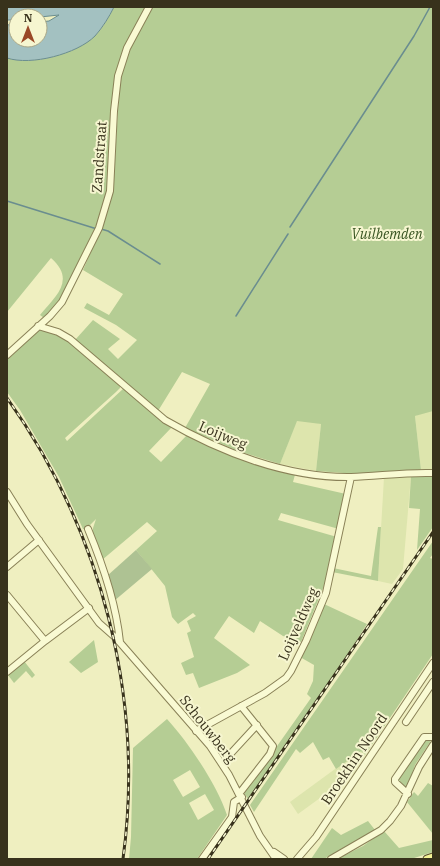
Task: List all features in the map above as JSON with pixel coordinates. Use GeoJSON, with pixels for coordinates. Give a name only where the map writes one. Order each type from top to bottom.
{"type":"FeatureCollection","features":[{"type":"Feature","properties":{"kind":"main road"},"geometry":{"type":"LineString","coordinates":[[426,859],[433,857]]}},
{"type":"Feature","properties":{"kind":"street","name":"Zandstraat"},"geometry":{"type":"LineString","coordinates":[[7,354],[58,307],[67,293],[104,214],[112,179],[114,111],[118,76],[127,48],[149,7]]}},
{"type":"Feature","properties":{"kind":"street","name":"Loijweg"},"geometry":{"type":"LineString","coordinates":[[38,326],[58,332],[70,339],[165,420],[182,430],[260,463],[301,472],[351,477],[433,472]]}},
{"type":"Feature","properties":{"kind":"street","name":"Loijveldweg"},"geometry":{"type":"LineString","coordinates":[[196,731],[241,706],[286,678],[297,661],[326,593],[351,477]]}},
{"type":"Feature","properties":{"kind":"street","name":"Schouwberg"},"geometry":{"type":"LineString","coordinates":[[7,492],[39,540],[99,623],[120,642],[222,763],[264,841],[276,859]]}},
{"type":"Feature","properties":{"kind":"street"},"geometry":{"type":"LineString","coordinates":[[88,529],[100,558],[111,596],[120,642]]}},
{"type":"Feature","properties":{"kind":"street"},"geometry":{"type":"LineString","coordinates":[[7,567],[39,540]]}},
{"type":"Feature","properties":{"kind":"street"},"geometry":{"type":"LineString","coordinates":[[7,595],[45,640]]}},
{"type":"Feature","properties":{"kind":"street"},"geometry":{"type":"LineString","coordinates":[[7,672],[45,640],[89,608]]}},
{"type":"Feature","properties":{"kind":"street","name":"Broekhin Noord"},"geometry":{"type":"LineString","coordinates":[[304,859],[316,837],[433,663]]}},
{"type":"Feature","properties":{"kind":"street","name":"Broekhin Noord"},"geometry":{"type":"LineString","coordinates":[[406,722],[433,682]]}},
{"type":"Feature","properties":{"kind":"street"},"geometry":{"type":"LineString","coordinates":[[413,693],[421,699]]}},
{"type":"Feature","properties":{"kind":"street"},"geometry":{"type":"LineString","coordinates":[[202,859],[232,817],[234,802],[240,796],[273,748],[273,744],[241,706]]}},
{"type":"Feature","properties":{"kind":"street"},"geometry":{"type":"LineString","coordinates":[[222,763],[257,725]]}},
{"type":"Feature","properties":{"kind":"street"},"geometry":{"type":"LineString","coordinates":[[408,794],[395,782],[395,779],[424,737],[433,737]]}},
{"type":"Feature","properties":{"kind":"street"},"geometry":{"type":"LineString","coordinates":[[331,859],[381,830],[396,814],[408,794],[419,767],[433,745]]}},
{"type":"Feature","properties":{"kind":"street","name":"Broekhin Noord"},"geometry":{"type":"LineString","coordinates":[[297,859],[316,837]]}},
{"type":"Feature","properties":{"kind":"street","name":"Schouwberg"},"geometry":{"type":"LineString","coordinates":[[264,841],[275,854],[284,859]]}},
{"type":"Feature","properties":{"kind":"green space"},"geometry":{"type":"Polygon","coordinates":[[[114,7],[146,7],[122,54],[116,74],[112,99],[111,148],[109,147],[108,188],[97,226],[58,303],[44,318],[40,315],[57,294],[63,281],[62,274],[58,266],[51,258],[7,312],[7,58],[17,60],[41,59],[53,57],[77,48],[98,33],[114,7]]]}},
{"type":"Feature","properties":{"kind":"green space","name":"Vuilbemden"},"geometry":{"type":"Polygon","coordinates":[[[151,7],[433,7],[433,411],[415,416],[421,470],[358,474],[316,471],[321,424],[297,421],[280,464],[238,451],[185,428],[210,384],[182,372],[158,411],[75,340],[93,320],[120,339],[108,349],[118,359],[137,340],[116,325],[84,308],[87,303],[109,315],[123,294],[83,270],[104,222],[113,190],[120,79],[134,38],[151,7]]]}},
{"type":"Feature","properties":{"kind":"green space"},"geometry":{"type":"Polygon","coordinates":[[[41,330],[69,340],[120,384],[120,388],[116,392],[65,438],[67,441],[124,388],[172,427],[149,451],[161,462],[188,434],[246,459],[296,471],[293,482],[346,494],[339,529],[281,513],[278,520],[337,537],[324,586],[301,642],[283,636],[260,621],[254,633],[229,616],[214,638],[250,665],[237,673],[199,688],[193,673],[186,675],[181,663],[194,657],[187,633],[191,631],[187,621],[196,616],[193,613],[178,624],[172,617],[165,586],[136,550],[157,531],[147,522],[102,560],[93,536],[93,528],[96,519],[86,529],[83,529],[59,477],[20,410],[7,392],[7,357],[37,331],[41,330]]]}},
{"type":"Feature","properties":{"kind":"green space"},"geometry":{"type":"Polygon","coordinates":[[[433,409],[433,470],[421,470],[415,416],[433,409]]]}},
{"type":"Feature","properties":{"kind":"green space"},"geometry":{"type":"Polygon","coordinates":[[[298,417],[321,424],[316,471],[280,464],[298,417]]]}},
{"type":"Feature","properties":{"kind":"green space"},"geometry":{"type":"Polygon","coordinates":[[[433,475],[433,527],[417,550],[420,509],[409,508],[411,476],[433,475]]]}},
{"type":"Feature","properties":{"kind":"green space"},"geometry":{"type":"Polygon","coordinates":[[[411,476],[403,569],[392,584],[378,581],[384,477],[411,476]]]}},
{"type":"Feature","properties":{"kind":"green space"},"geometry":{"type":"Polygon","coordinates":[[[378,527],[381,527],[378,581],[332,572],[333,568],[371,576],[378,527]]]}},
{"type":"Feature","properties":{"kind":"green space"},"geometry":{"type":"Polygon","coordinates":[[[433,541],[433,554],[430,558],[433,559],[433,654],[365,755],[361,751],[336,769],[329,757],[323,760],[313,742],[300,753],[296,749],[254,812],[250,805],[433,541]]]}},
{"type":"Feature","properties":{"kind":"green space"},"geometry":{"type":"Polygon","coordinates":[[[136,550],[152,569],[114,601],[107,576],[136,550]]]}},
{"type":"Feature","properties":{"kind":"green space"},"geometry":{"type":"Polygon","coordinates":[[[324,604],[367,624],[336,673],[248,799],[244,793],[311,698],[307,694],[313,681],[314,665],[300,657],[324,604]]]}},
{"type":"Feature","properties":{"kind":"green space"},"geometry":{"type":"Polygon","coordinates":[[[94,640],[98,662],[81,673],[69,662],[94,640]]]}},
{"type":"Feature","properties":{"kind":"green space"},"geometry":{"type":"Polygon","coordinates":[[[24,661],[35,675],[32,678],[26,671],[14,683],[8,675],[24,661]]]}},
{"type":"Feature","properties":{"kind":"green space"},"geometry":{"type":"Polygon","coordinates":[[[167,719],[202,765],[227,815],[197,859],[129,859],[131,837],[133,748],[167,719]],[[190,770],[173,780],[183,797],[200,787],[190,770]],[[205,794],[189,803],[198,820],[214,810],[205,794]]]}},
{"type":"Feature","properties":{"kind":"green space"},"geometry":{"type":"Polygon","coordinates":[[[425,739],[432,739],[415,765],[407,790],[398,779],[425,739]]]}},
{"type":"Feature","properties":{"kind":"green space"},"geometry":{"type":"Polygon","coordinates":[[[361,750],[365,755],[353,774],[298,814],[290,802],[361,750]]]}},
{"type":"Feature","properties":{"kind":"green space"},"geometry":{"type":"Polygon","coordinates":[[[428,783],[433,786],[433,834],[407,802],[414,792],[418,796],[428,783]]]}},
{"type":"Feature","properties":{"kind":"green space"},"geometry":{"type":"Polygon","coordinates":[[[368,821],[375,830],[324,859],[311,859],[332,828],[341,835],[368,821]]]}},
{"type":"Feature","properties":{"kind":"green space"},"geometry":{"type":"Polygon","coordinates":[[[384,831],[399,848],[433,840],[433,852],[411,859],[337,859],[363,846],[384,831]]]}},
{"type":"Feature","properties":{"kind":"water"},"geometry":{"type":"Polygon","coordinates":[[[7,7],[114,7],[101,29],[87,42],[66,53],[41,59],[17,60],[7,58],[7,25],[8,48],[48,48],[48,21],[59,15],[48,16],[48,8],[8,8],[7,20],[7,7]]]}},
{"type":"Feature","properties":{"kind":"waterway"},"geometry":{"type":"LineString","coordinates":[[290,227],[414,36],[430,7]]}},
{"type":"Feature","properties":{"kind":"waterway"},"geometry":{"type":"LineString","coordinates":[[7,201],[97,229]]}},
{"type":"Feature","properties":{"kind":"waterway"},"geometry":{"type":"LineString","coordinates":[[101,229],[108,231],[160,264]]}},
{"type":"Feature","properties":{"kind":"waterway"},"geometry":{"type":"LineString","coordinates":[[236,316],[288,234]]}},
{"type":"Feature","properties":{"kind":"railway"},"geometry":{"type":"LineString","coordinates":[[7,398],[40,449],[68,503],[91,559],[108,618],[121,677],[127,738],[128,798],[123,859]]}},
{"type":"Feature","properties":{"kind":"railway"},"geometry":{"type":"LineString","coordinates":[[208,859],[433,532]]}}]}
